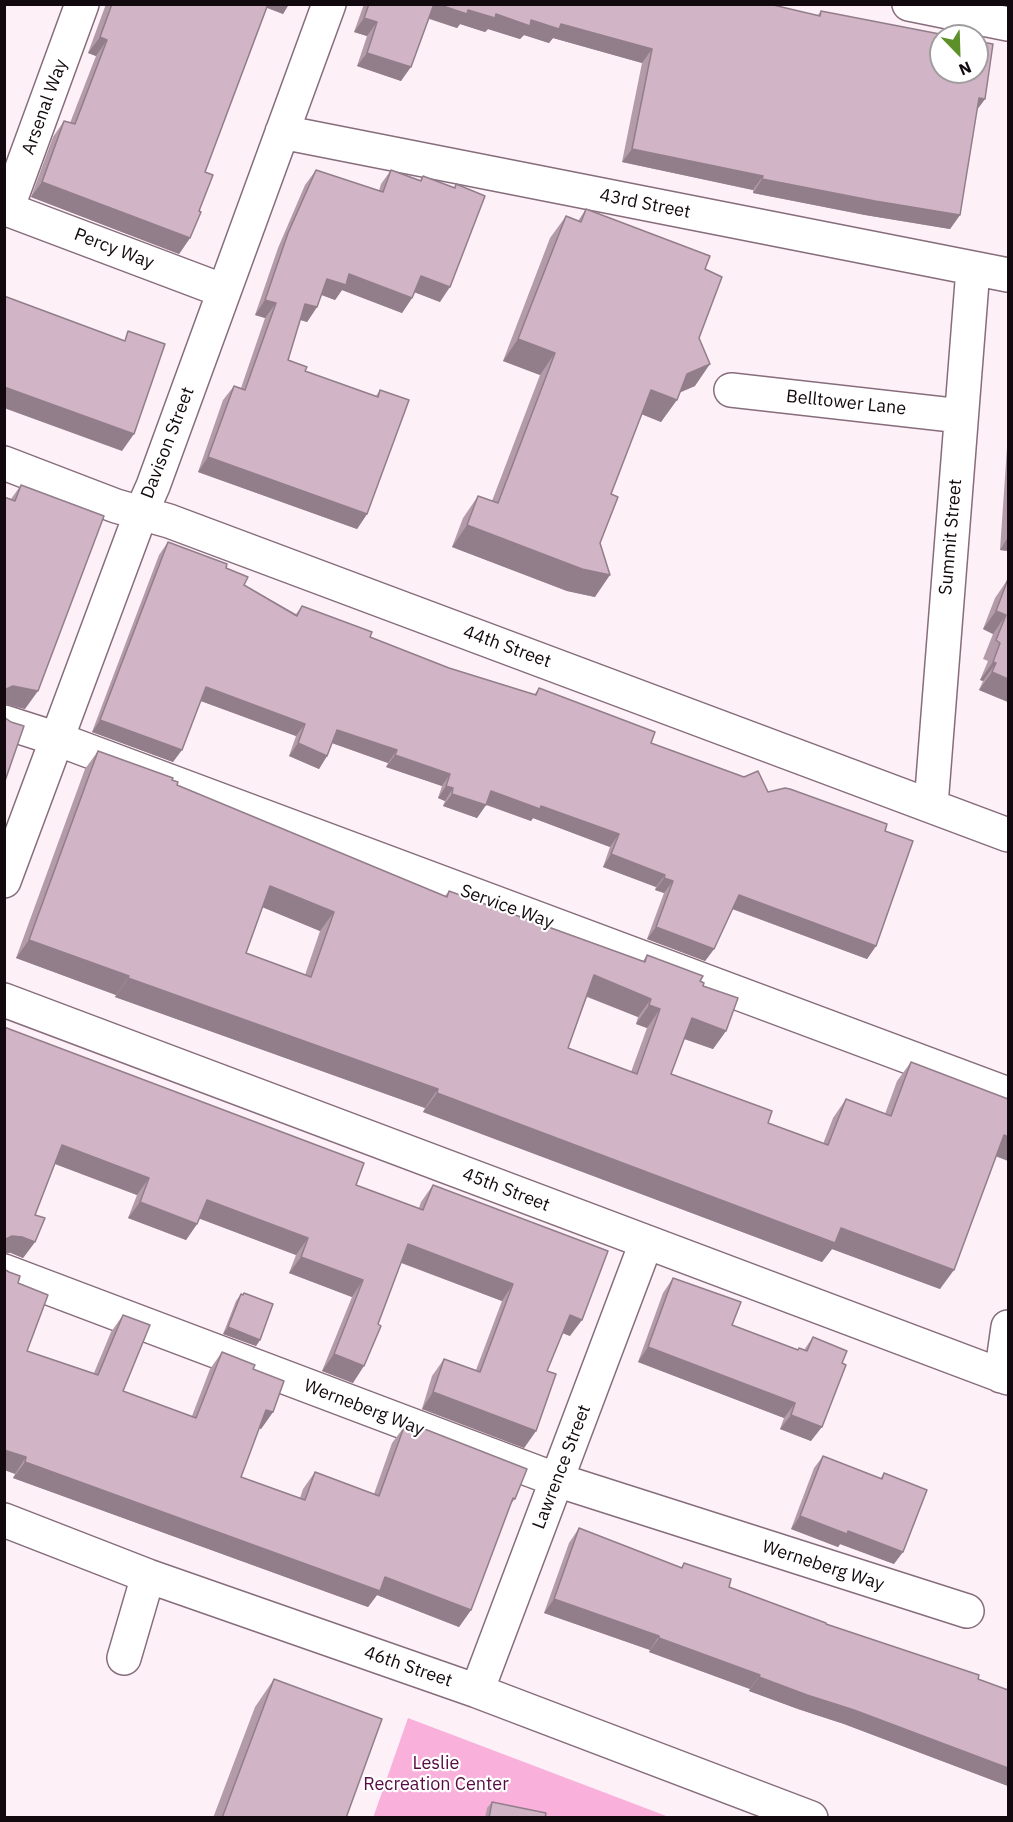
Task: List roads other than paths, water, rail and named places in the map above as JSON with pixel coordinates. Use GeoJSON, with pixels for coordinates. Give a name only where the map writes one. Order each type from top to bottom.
{"type":"FeatureCollection","features":[{"type":"Feature","properties":{"kind":"street","name":"Arsenal Way"},"geometry":{"type":"LineString","coordinates":[[6,208],[82,4]]}},
{"type":"Feature","properties":{"kind":"street","name":"Davison Street"},"geometry":{"type":"LineString","coordinates":[[4,881],[153,486],[329,4]]}},
{"type":"Feature","properties":{"kind":"street"},"geometry":{"type":"LineString","coordinates":[[909,4],[1008,24]]}},
{"type":"Feature","properties":{"kind":"street","name":"43rd Street"},"geometry":{"type":"LineString","coordinates":[[282,132],[1008,275]]}},
{"type":"Feature","properties":{"kind":"street","name":"Percy Way"},"geometry":{"type":"LineString","coordinates":[[6,208],[224,291]]}},
{"type":"Feature","properties":{"kind":"street","name":"Summit Street"},"geometry":{"type":"LineString","coordinates":[[931,805],[973,269]]}},
{"type":"Feature","properties":{"kind":"street","name":"Belltower Lane"},"geometry":{"type":"LineString","coordinates":[[731,390],[961,416]]}},
{"type":"Feature","properties":{"kind":"street","name":"44th Street"},"geometry":{"type":"LineString","coordinates":[[4,463],[116,506],[180,525],[1008,835]]}},
{"type":"Feature","properties":{"kind":"street","name":"Service Way"},"geometry":{"type":"LineString","coordinates":[[4,722],[57,739],[1008,1094]]}},
{"type":"Feature","properties":{"kind":"street","name":"45th Street"},"geometry":{"type":"LineString","coordinates":[[4,1000],[1005,1377]]}},
{"type":"Feature","properties":{"kind":"street","name":"Lawrence Street"},"geometry":{"type":"LineString","coordinates":[[477,1691],[646,1242]]}},
{"type":"Feature","properties":{"kind":"street","name":"Werneberg Way"},"geometry":{"type":"LineString","coordinates":[[4,1271],[557,1480],[967,1611]]}},
{"type":"Feature","properties":{"kind":"street"},"geometry":{"type":"LineString","coordinates":[[1005,1377],[1008,1327]]}},
{"type":"Feature","properties":{"kind":"street","name":"46th Street"},"geometry":{"type":"LineString","coordinates":[[4,1520],[148,1576],[477,1691],[811,1818]]}},
{"type":"Feature","properties":{"kind":"street"},"geometry":{"type":"LineString","coordinates":[[124,1658],[148,1576]]}},
{"type":"Feature","properties":{"kind":"park label","name":"Leslie Recreation Center"},"geometry":{"type":"Point","coordinates":[436,1774]}}]}
